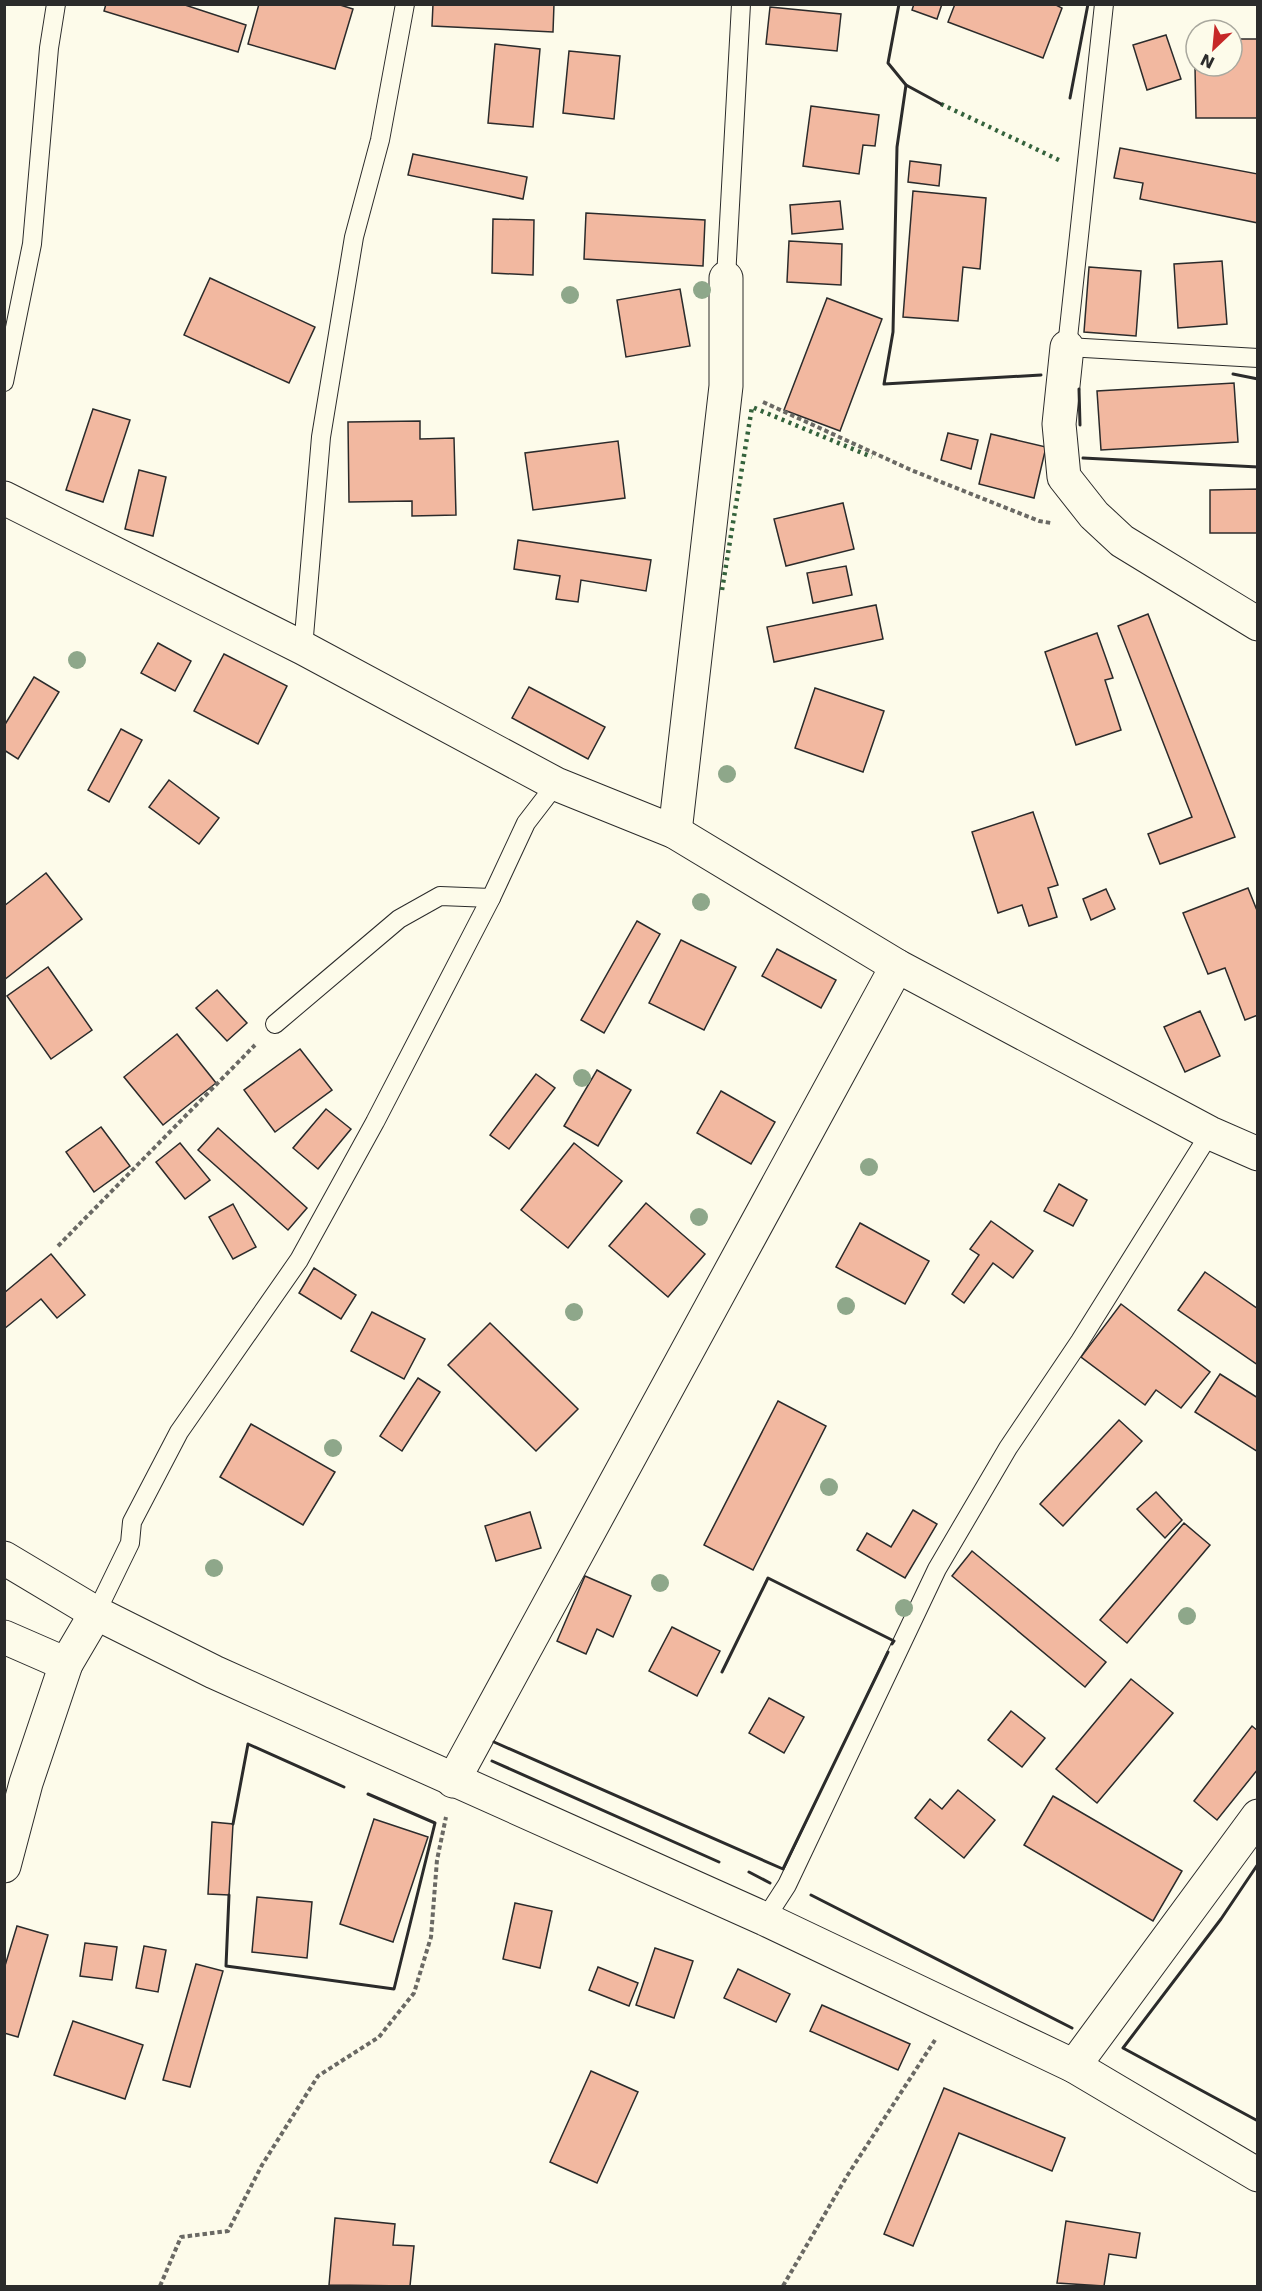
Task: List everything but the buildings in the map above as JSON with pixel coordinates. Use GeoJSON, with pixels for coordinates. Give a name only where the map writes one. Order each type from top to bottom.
{"type":"FeatureCollection","features":[{"type":"Feature","properties":{"kind":"street"},"geometry":{"type":"LineString","coordinates":[[675,832],[726,386],[726,278]]}},
{"type":"Feature","properties":{"kind":"street"},"geometry":{"type":"LineString","coordinates":[[1068,347],[1059,424],[1064,477],[1094,515],[1122,541],[1257,624]]}},
{"type":"Feature","properties":{"kind":"street"},"geometry":{"type":"LineString","coordinates":[[4,498],[303,648],[556,784],[675,832],[897,966],[1210,1133],[1257,1154]]}},
{"type":"Feature","properties":{"kind":"street"},"geometry":{"type":"LineString","coordinates":[[453,1781],[897,966]]}},
{"type":"Feature","properties":{"kind":"street"},"geometry":{"type":"LineString","coordinates":[[4,1558],[96,1613],[214,1672],[765,1919],[1074,2066],[1257,2175]]}},
{"type":"Feature","properties":{"kind":"street"},"geometry":{"type":"LineString","coordinates":[[4,1866],[26,1783],[66,1664],[96,1613]]}},
{"type":"Feature","properties":{"kind":"street"},"geometry":{"type":"LineString","coordinates":[[4,1636],[66,1664]]}},
{"type":"Feature","properties":{"kind":"street"},"geometry":{"type":"LineString","coordinates":[[1074,2066],[1257,1815]]}},
{"type":"Feature","properties":{"kind":"lane"},"geometry":{"type":"LineString","coordinates":[[4,382],[32,244],[49,48],[56,4]]}},
{"type":"Feature","properties":{"kind":"lane"},"geometry":{"type":"LineString","coordinates":[[303,648],[321,437],[354,237],[380,140],[405,4]]}},
{"type":"Feature","properties":{"kind":"lane"},"geometry":{"type":"LineString","coordinates":[[726,278],[741,4]]}},
{"type":"Feature","properties":{"kind":"lane"},"geometry":{"type":"LineString","coordinates":[[1104,4],[1068,347],[1257,358]]}},
{"type":"Feature","properties":{"kind":"lane"},"geometry":{"type":"LineString","coordinates":[[96,1613],[130,1544],[132,1522],[178,1432],[299,1260],[375,1122],[491,898],[526,823],[556,784]]}},
{"type":"Feature","properties":{"kind":"lane"},"geometry":{"type":"LineString","coordinates":[[275,1024],[399,919],[440,896],[491,898]]}},
{"type":"Feature","properties":{"kind":"lane"},"geometry":{"type":"LineString","coordinates":[[765,1919],[792,1875],[937,1569],[1008,1448],[1080,1341],[1210,1133]]}},
{"type":"Feature","properties":{"kind":"path"},"geometry":{"type":"LineString","coordinates":[[726,386],[911,470],[1039,521],[1065,526],[1094,515]]}},
{"type":"Feature","properties":{"kind":"path"},"geometry":{"type":"LineString","coordinates":[[58,1246],[275,1024]]}},
{"type":"Feature","properties":{"kind":"path"},"geometry":{"type":"LineString","coordinates":[[160,2286],[181,2237],[228,2231],[262,2166],[318,2076],[379,2037],[414,1993],[431,1937],[437,1860],[453,1781]]}},
{"type":"Feature","properties":{"kind":"path"},"geometry":{"type":"LineString","coordinates":[[783,2286],[847,2176],[954,2009]]}},
{"type":"Feature","properties":{"kind":"hedge"},"geometry":{"type":"LineString","coordinates":[[941,104],[1059,160]]}},
{"type":"Feature","properties":{"kind":"hedge"},"geometry":{"type":"LineString","coordinates":[[722,590],[752,407],[872,457]]}},
{"type":"Feature","properties":{"kind":"wall"},"geometry":{"type":"LineString","coordinates":[[899,4],[888,63],[906,85],[897,147],[893,332],[884,384],[1041,375]]}},
{"type":"Feature","properties":{"kind":"wall"},"geometry":{"type":"LineString","coordinates":[[1070,98],[1088,4]]}},
{"type":"Feature","properties":{"kind":"wall"},"geometry":{"type":"LineString","coordinates":[[906,85],[941,104]]}},
{"type":"Feature","properties":{"kind":"wall"},"geometry":{"type":"LineString","coordinates":[[1233,374],[1258,379]]}},
{"type":"Feature","properties":{"kind":"wall"},"geometry":{"type":"LineString","coordinates":[[1079,389],[1080,425]]}},
{"type":"Feature","properties":{"kind":"wall"},"geometry":{"type":"LineString","coordinates":[[1083,458],[1258,467]]}},
{"type":"Feature","properties":{"kind":"wall"},"geometry":{"type":"LineString","coordinates":[[722,1672],[768,1578],[894,1641],[892,1644]]}},
{"type":"Feature","properties":{"kind":"wall"},"geometry":{"type":"LineString","coordinates":[[494,1742],[783,1869],[888,1652]]}},
{"type":"Feature","properties":{"kind":"wall"},"geometry":{"type":"LineString","coordinates":[[233,1824],[248,1744],[344,1787]]}},
{"type":"Feature","properties":{"kind":"wall"},"geometry":{"type":"LineString","coordinates":[[492,1761],[719,1862]]}},
{"type":"Feature","properties":{"kind":"wall"},"geometry":{"type":"LineString","coordinates":[[229,1895],[226,1966],[394,1989],[435,1823],[368,1794]]}},
{"type":"Feature","properties":{"kind":"wall"},"geometry":{"type":"LineString","coordinates":[[1258,1864],[1221,1919],[1123,2048],[1258,2121]]}},
{"type":"Feature","properties":{"kind":"wall"},"geometry":{"type":"LineString","coordinates":[[749,1872],[770,1883]]}},
{"type":"Feature","properties":{"kind":"wall"},"geometry":{"type":"LineString","coordinates":[[811,1895],[1072,2028]]}}]}
